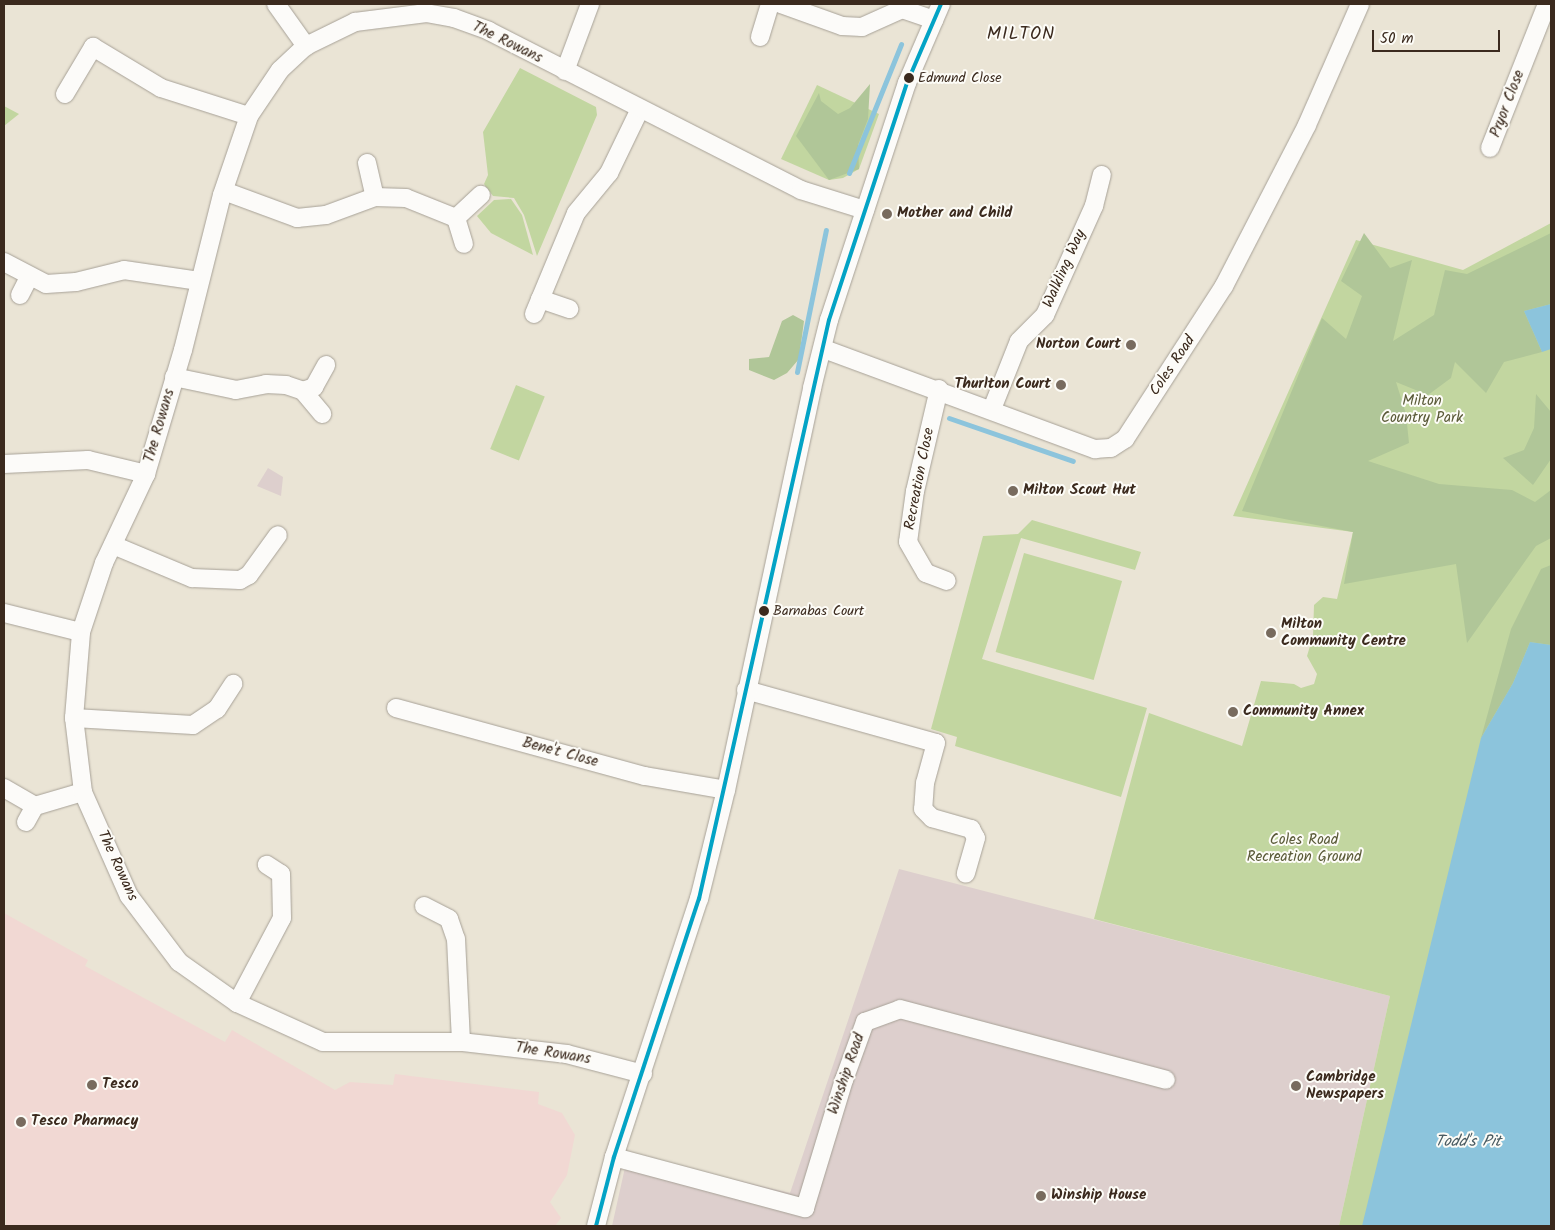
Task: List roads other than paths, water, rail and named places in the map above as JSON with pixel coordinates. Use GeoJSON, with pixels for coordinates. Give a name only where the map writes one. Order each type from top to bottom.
{"type":"FeatureCollection","features":[{"type":"Feature","properties":{"kind":"street"},"geometry":{"type":"LineString","coordinates":[[276,4],[306,46]]}},
{"type":"Feature","properties":{"kind":"street"},"geometry":{"type":"LineString","coordinates":[[565,71],[590,4]]}},
{"type":"Feature","properties":{"kind":"street"},"geometry":{"type":"LineString","coordinates":[[760,37],[770,4]]}},
{"type":"Feature","properties":{"kind":"street"},"geometry":{"type":"LineString","coordinates":[[596,1226],[614,1157],[699,899],[726,790],[812,388],[824,349],[829,320],[908,83],[937,12],[902,9],[862,27],[842,26],[781,4]]}},
{"type":"Feature","properties":{"kind":"street","name":"Coles Road"},"geometry":{"type":"LineString","coordinates":[[824,349],[939,389],[1095,449],[1111,448],[1125,438],[1224,286],[1307,125],[1360,4]]}},
{"type":"Feature","properties":{"kind":"street","name":"Pryor Close"},"geometry":{"type":"LineString","coordinates":[[1490,148],[1547,4]]}},
{"type":"Feature","properties":{"kind":"street","name":"The Rowans"},"geometry":{"type":"LineString","coordinates":[[642,1074],[568,1054],[461,1042],[323,1042],[237,1003],[179,962],[128,896],[84,792],[74,718],[80,632],[113,545],[146,474],[224,191],[249,116],[280,70],[306,46],[354,22],[426,8],[489,31],[801,190],[865,210]]}},
{"type":"Feature","properties":{"kind":"street"},"geometry":{"type":"LineString","coordinates":[[65,94],[93,47],[161,88],[249,116]]}},
{"type":"Feature","properties":{"kind":"street"},"geometry":{"type":"LineString","coordinates":[[569,309],[537,307],[576,214],[609,173],[640,109]]}},
{"type":"Feature","properties":{"kind":"street"},"geometry":{"type":"LineString","coordinates":[[367,162],[375,197]]}},
{"type":"Feature","properties":{"kind":"street","name":"Walkling Way"},"geometry":{"type":"LineString","coordinates":[[992,410],[1019,341],[1044,315],[1094,206],[1102,175]]}},
{"type":"Feature","properties":{"kind":"street"},"geometry":{"type":"LineString","coordinates":[[224,191],[297,218],[326,215],[375,197],[406,198],[456,218]]}},
{"type":"Feature","properties":{"kind":"street"},"geometry":{"type":"LineString","coordinates":[[456,218],[482,194]]}},
{"type":"Feature","properties":{"kind":"street"},"geometry":{"type":"LineString","coordinates":[[456,218],[464,244]]}},
{"type":"Feature","properties":{"kind":"street"},"geometry":{"type":"LineString","coordinates":[[4,262],[29,277],[46,284],[61,284],[124,270],[199,280]]}},
{"type":"Feature","properties":{"kind":"street"},"geometry":{"type":"LineString","coordinates":[[20,295],[29,277]]}},
{"type":"Feature","properties":{"kind":"street"},"geometry":{"type":"LineString","coordinates":[[322,414],[304,391],[314,387],[326,365]]}},
{"type":"Feature","properties":{"kind":"street","name":"The Rowans"},"geometry":{"type":"LineString","coordinates":[[174,377],[236,390],[266,384],[286,386],[304,391]]}},
{"type":"Feature","properties":{"kind":"street","name":"Recreation Close"},"geometry":{"type":"LineString","coordinates":[[939,389],[908,542],[926,573],[947,581]]}},
{"type":"Feature","properties":{"kind":"street","name":"The Rowans"},"geometry":{"type":"LineString","coordinates":[[4,464],[88,460],[146,474]]}},
{"type":"Feature","properties":{"kind":"street"},"geometry":{"type":"LineString","coordinates":[[113,545],[192,578],[240,580],[249,574],[278,535]]}},
{"type":"Feature","properties":{"kind":"street"},"geometry":{"type":"LineString","coordinates":[[4,613],[80,632]]}},
{"type":"Feature","properties":{"kind":"street"},"geometry":{"type":"LineString","coordinates":[[74,718],[193,725],[224,713],[234,684]]}},
{"type":"Feature","properties":{"kind":"street"},"geometry":{"type":"LineString","coordinates":[[746,690],[936,743],[925,783],[923,809],[932,818],[971,829],[976,838],[966,874]]}},
{"type":"Feature","properties":{"kind":"street","name":"Bene't Close"},"geometry":{"type":"LineString","coordinates":[[396,708],[646,776],[726,790]]}},
{"type":"Feature","properties":{"kind":"street"},"geometry":{"type":"LineString","coordinates":[[4,788],[35,806]]}},
{"type":"Feature","properties":{"kind":"street"},"geometry":{"type":"LineString","coordinates":[[26,822],[35,806],[84,792]]}},
{"type":"Feature","properties":{"kind":"street"},"geometry":{"type":"LineString","coordinates":[[237,1003],[282,918],[282,874],[268,865]]}},
{"type":"Feature","properties":{"kind":"street"},"geometry":{"type":"LineString","coordinates":[[424,906],[449,919],[456,940],[461,1042]]}},
{"type":"Feature","properties":{"kind":"street","name":"Winship Road"},"geometry":{"type":"LineString","coordinates":[[614,1157],[805,1208],[844,1080],[865,1022],[900,1009],[1166,1080]]}},
{"type":"Feature","properties":{"kind":"water"},"geometry":{"type":"Polygon","coordinates":[[[1551,304],[1551,349],[1542,352],[1524,311],[1551,304]]]}},
{"type":"Feature","properties":{"kind":"water","name":"Todd's Pit"},"geometry":{"type":"Polygon","coordinates":[[[1530,642],[1551,645],[1551,1226],[1362,1226],[1481,738],[1513,683],[1530,642]]]}},
{"type":"Feature","properties":{"kind":"waterway"},"geometry":{"type":"LineString","coordinates":[[849,173],[901,44]]}},
{"type":"Feature","properties":{"kind":"waterway"},"geometry":{"type":"LineString","coordinates":[[797,372],[826,230]]}},
{"type":"Feature","properties":{"kind":"waterway"},"geometry":{"type":"LineString","coordinates":[[949,418],[1073,461]]}},
{"type":"Feature","properties":{"kind":"place","name":"Edmund Close"},"geometry":{"type":"Point","coordinates":[909,78]}},
{"type":"Feature","properties":{"kind":"place","name":"Mother and Child"},"geometry":{"type":"Point","coordinates":[887,214]}},
{"type":"Feature","properties":{"kind":"place","name":"Norton Court"},"geometry":{"type":"Point","coordinates":[1131,345]}},
{"type":"Feature","properties":{"kind":"place","name":"Thurlton Court"},"geometry":{"type":"Point","coordinates":[1061,385]}},
{"type":"Feature","properties":{"kind":"place","name":"Milton Scout Hut"},"geometry":{"type":"Point","coordinates":[1013,491]}},
{"type":"Feature","properties":{"kind":"place","name":"Barnabas Court"},"geometry":{"type":"Point","coordinates":[764,611]}},
{"type":"Feature","properties":{"kind":"place","name":"Milton Community Centre"},"geometry":{"type":"Point","coordinates":[1271,633]}},
{"type":"Feature","properties":{"kind":"place","name":"Community Annex"},"geometry":{"type":"Point","coordinates":[1233,712]}},
{"type":"Feature","properties":{"kind":"place","name":"Tesco"},"geometry":{"type":"Point","coordinates":[92,1085]}},
{"type":"Feature","properties":{"kind":"place","name":"Cambridge Newspapers"},"geometry":{"type":"Point","coordinates":[1296,1086]}},
{"type":"Feature","properties":{"kind":"place","name":"Tesco Pharmacy"},"geometry":{"type":"Point","coordinates":[21,1122]}},
{"type":"Feature","properties":{"kind":"place","name":"Winship House"},"geometry":{"type":"Point","coordinates":[1041,1196]}},
{"type":"Feature","properties":{"kind":"district","name":"MILTON"},"geometry":{"type":"Point","coordinates":[1021,35]}},
{"type":"Feature","properties":{"kind":"park label","name":"Milton Country Park"},"geometry":{"type":"Point","coordinates":[1422,410]}},
{"type":"Feature","properties":{"kind":"park label","name":"Coles Road Recreation Ground"},"geometry":{"type":"Point","coordinates":[1304,848]}}]}
